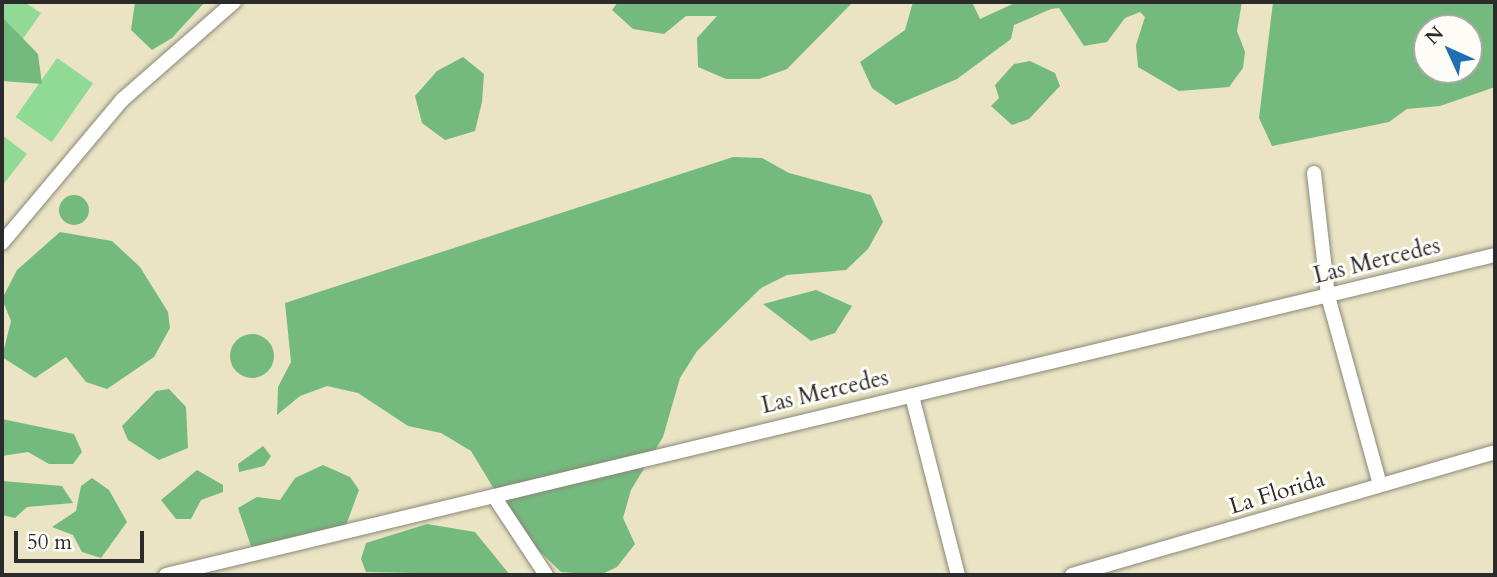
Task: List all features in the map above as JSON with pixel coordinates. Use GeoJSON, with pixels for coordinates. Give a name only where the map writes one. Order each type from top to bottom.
{"type":"FeatureCollection","features":[{"type":"Feature","properties":{"kind":"street"},"geometry":{"type":"LineString","coordinates":[[2,243],[122,100],[234,2]]}},
{"type":"Feature","properties":{"kind":"street"},"geometry":{"type":"LineString","coordinates":[[1314,173],[1328,296],[1380,485]]}},
{"type":"Feature","properties":{"kind":"street","name":"Las Mercedes"},"geometry":{"type":"LineString","coordinates":[[166,575],[495,498],[1495,255]]}},
{"type":"Feature","properties":{"kind":"street"},"geometry":{"type":"LineString","coordinates":[[912,396],[958,575]]}},
{"type":"Feature","properties":{"kind":"street","name":"La Florida"},"geometry":{"type":"LineString","coordinates":[[1072,575],[1380,485],[1493,455]]}},
{"type":"Feature","properties":{"kind":"street"},"geometry":{"type":"LineString","coordinates":[[495,498],[546,575]]}},
{"type":"Feature","properties":{"kind":"green space"},"geometry":{"type":"Polygon","coordinates":[[[2,2],[24,2],[41,13],[2,69],[2,2]]]}},
{"type":"Feature","properties":{"kind":"green space"},"geometry":{"type":"Polygon","coordinates":[[[135,2],[205,2],[172,38],[152,50],[131,30],[135,2]]]}},
{"type":"Feature","properties":{"kind":"green space"},"geometry":{"type":"Polygon","coordinates":[[[618,2],[853,2],[787,69],[759,79],[726,79],[698,67],[697,38],[717,16],[686,16],[664,34],[633,29],[612,10],[618,2]]]}},
{"type":"Feature","properties":{"kind":"green space"},"geometry":{"type":"Polygon","coordinates":[[[913,2],[972,2],[980,19],[1017,2],[1242,2],[1237,31],[1245,52],[1243,68],[1229,87],[1179,91],[1138,67],[1136,45],[1145,17],[1140,12],[1125,18],[1107,42],[1084,46],[1059,8],[1014,25],[1011,39],[957,79],[896,105],[872,88],[860,62],[905,30],[913,2]]]}},
{"type":"Feature","properties":{"kind":"green space"},"geometry":{"type":"Polygon","coordinates":[[[1273,2],[1495,2],[1495,87],[1440,106],[1407,109],[1389,122],[1272,146],[1259,118],[1273,2]]]}},
{"type":"Feature","properties":{"kind":"green space"},"geometry":{"type":"Polygon","coordinates":[[[2,17],[38,54],[42,84],[2,81],[2,17]]]}},
{"type":"Feature","properties":{"kind":"green space"},"geometry":{"type":"Polygon","coordinates":[[[463,57],[484,74],[482,102],[475,131],[445,140],[422,123],[415,96],[437,71],[463,57]]]}},
{"type":"Feature","properties":{"kind":"green space"},"geometry":{"type":"Polygon","coordinates":[[[57,58],[93,83],[52,142],[16,117],[57,58]]]}},
{"type":"Feature","properties":{"kind":"green space"},"geometry":{"type":"Polygon","coordinates":[[[1030,61],[1055,73],[1060,86],[1029,119],[1012,125],[991,106],[999,98],[995,85],[1014,64],[1030,61]]]}},
{"type":"Feature","properties":{"kind":"green space"},"geometry":{"type":"Polygon","coordinates":[[[2,135],[27,154],[2,186],[2,135]]]}},
{"type":"Feature","properties":{"kind":"green space"},"geometry":{"type":"Polygon","coordinates":[[[733,157],[762,158],[789,173],[871,195],[883,222],[868,249],[846,270],[787,275],[761,288],[697,351],[680,378],[663,437],[631,490],[623,518],[635,544],[617,567],[600,575],[561,572],[520,532],[471,451],[441,433],[408,426],[358,393],[327,386],[300,396],[277,415],[278,387],[291,362],[285,303],[733,157]]]}},
{"type":"Feature","properties":{"kind":"green space"},"geometry":{"type":"Polygon","coordinates":[[[74,195],[85,199],[89,210],[85,221],[74,225],[63,221],[59,210],[63,199],[74,195]]]}},
{"type":"Feature","properties":{"kind":"green space"},"geometry":{"type":"Polygon","coordinates":[[[60,232],[112,241],[140,267],[168,312],[170,328],[154,357],[107,389],[86,382],[66,357],[35,378],[2,357],[11,321],[2,299],[17,270],[60,232]]]}},
{"type":"Feature","properties":{"kind":"green space"},"geometry":{"type":"Polygon","coordinates":[[[816,290],[852,306],[835,333],[811,341],[763,304],[816,290]]]}},
{"type":"Feature","properties":{"kind":"green space"},"geometry":{"type":"Polygon","coordinates":[[[252,334],[267,341],[274,356],[267,371],[252,378],[237,371],[230,356],[237,341],[252,334]]]}},
{"type":"Feature","properties":{"kind":"green space"},"geometry":{"type":"Polygon","coordinates":[[[169,389],[186,407],[188,448],[159,460],[128,440],[122,426],[156,391],[169,389]]]}},
{"type":"Feature","properties":{"kind":"green space"},"geometry":{"type":"Polygon","coordinates":[[[2,419],[74,434],[82,452],[73,464],[49,464],[28,452],[2,456],[2,419]]]}},
{"type":"Feature","properties":{"kind":"green space"},"geometry":{"type":"Polygon","coordinates":[[[263,446],[271,456],[264,466],[239,472],[238,464],[263,446]]]}},
{"type":"Feature","properties":{"kind":"green space"},"geometry":{"type":"Polygon","coordinates":[[[323,465],[350,477],[359,490],[345,528],[258,550],[251,546],[238,508],[257,497],[280,500],[295,478],[323,465]]]}},
{"type":"Feature","properties":{"kind":"green space"},"geometry":{"type":"Polygon","coordinates":[[[197,470],[223,485],[223,492],[201,500],[191,519],[176,519],[161,500],[197,470]]]}},
{"type":"Feature","properties":{"kind":"green space"},"geometry":{"type":"Polygon","coordinates":[[[92,478],[109,490],[127,522],[101,558],[82,552],[73,535],[52,527],[76,511],[81,486],[92,478]]]}},
{"type":"Feature","properties":{"kind":"green space"},"geometry":{"type":"Polygon","coordinates":[[[2,481],[62,486],[73,503],[27,507],[15,518],[2,515],[2,481]]]}},
{"type":"Feature","properties":{"kind":"green space"},"geometry":{"type":"Polygon","coordinates":[[[427,524],[475,532],[510,575],[366,572],[361,559],[366,543],[427,524]]]}}]}
